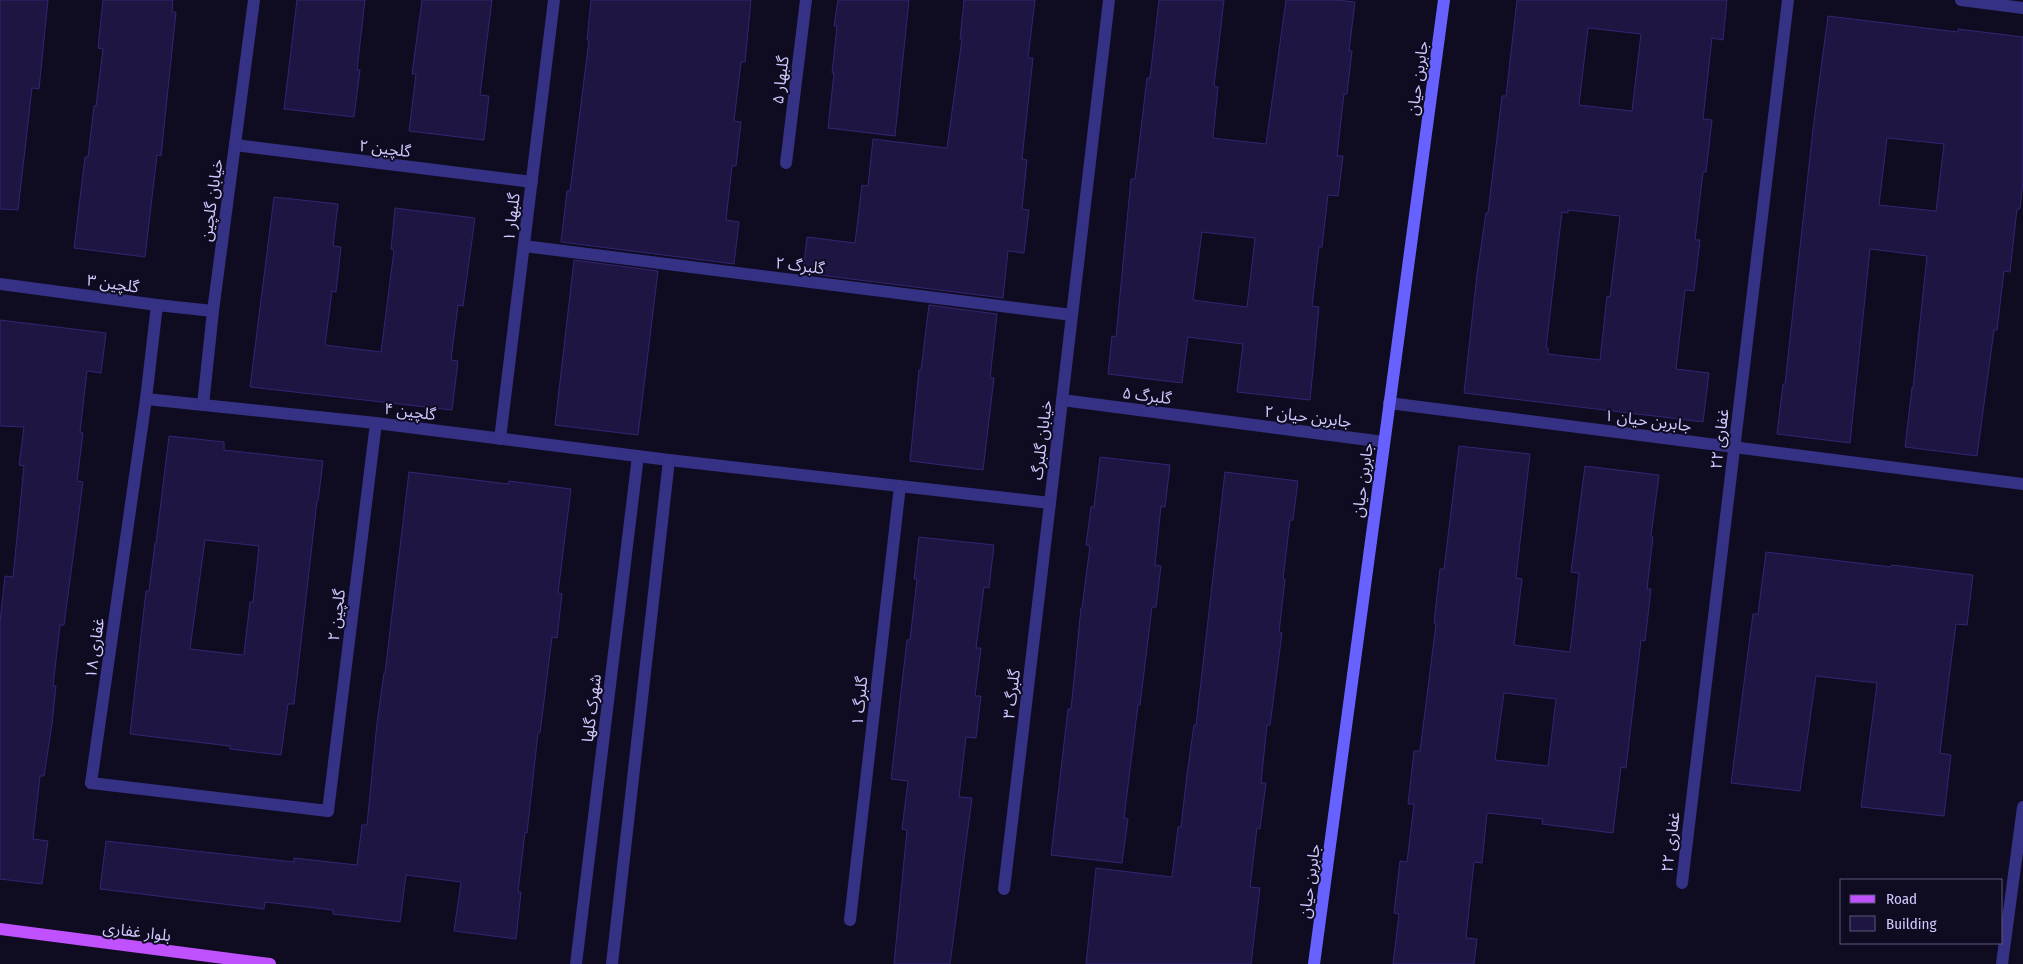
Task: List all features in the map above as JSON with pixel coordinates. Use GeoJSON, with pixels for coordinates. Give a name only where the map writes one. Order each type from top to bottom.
{"type":"FeatureCollection","features":[{"type":"Feature","properties":{"kind":"main road","name":"بلوار غفاری"},"geometry":{"type":"LineString","coordinates":[[0,929],[270,964]]}},
{"type":"Feature","properties":{"kind":"street","name":"خیابان گلچین"},"geometry":{"type":"LineString","coordinates":[[203,405],[213,311],[254,0]]}},
{"type":"Feature","properties":{"kind":"street","name":"گلبهار ۱"},"geometry":{"type":"LineString","coordinates":[[500,439],[554,0]]}},
{"type":"Feature","properties":{"kind":"street","name":"گلبهار ۵"},"geometry":{"type":"LineString","coordinates":[[786,163],[806,0]]}},
{"type":"Feature","properties":{"kind":"street","name":"خیابان گلبرگ"},"geometry":{"type":"LineString","coordinates":[[669,460],[1050,503],[1109,0]]}},
{"type":"Feature","properties":{"kind":"street","name":"جابربن حیان"},"geometry":{"type":"LineString","coordinates":[[1314,964],[1444,0]]}},
{"type":"Feature","properties":{"kind":"street","name":"غفاری ۲۲"},"geometry":{"type":"LineString","coordinates":[[1682,883],[1788,0]]}},
{"type":"Feature","properties":{"kind":"street"},"geometry":{"type":"LineString","coordinates":[[1961,0],[2023,8]]}},
{"type":"Feature","properties":{"kind":"street","name":"گلچین ۲"},"geometry":{"type":"LineString","coordinates":[[235,145],[532,182]]}},
{"type":"Feature","properties":{"kind":"street","name":"گلبرگ ۲"},"geometry":{"type":"LineString","coordinates":[[524,246],[1072,315]]}},
{"type":"Feature","properties":{"kind":"street","name":"گلچین ۳"},"geometry":{"type":"LineString","coordinates":[[5,284],[213,311]]}},
{"type":"Feature","properties":{"kind":"street"},"geometry":{"type":"LineString","coordinates":[[146,398],[157,305]]}},
{"type":"Feature","properties":{"kind":"street","name":"گلچین ۴"},"geometry":{"type":"LineString","coordinates":[[146,398],[376,423],[669,460]]}},
{"type":"Feature","properties":{"kind":"street","name":"غفاری ۱۸"},"geometry":{"type":"LineString","coordinates":[[91,783],[146,398]]}},
{"type":"Feature","properties":{"kind":"street","name":"گلبرگ ۵"},"geometry":{"type":"LineString","coordinates":[[1062,400],[1227,422]]}},
{"type":"Feature","properties":{"kind":"street","name":"جابربن حیان ۱"},"geometry":{"type":"LineString","coordinates":[[1389,403],[2023,484]]}},
{"type":"Feature","properties":{"kind":"street","name":"جابربن حیان ۲"},"geometry":{"type":"LineString","coordinates":[[1227,422],[1384,442]]}},
{"type":"Feature","properties":{"kind":"street","name":"گلچین ۲"},"geometry":{"type":"LineString","coordinates":[[91,783],[328,810],[376,423]]}},
{"type":"Feature","properties":{"kind":"street","name":"شهرک گلها"},"geometry":{"type":"LineString","coordinates":[[576,964],[638,456]]}},
{"type":"Feature","properties":{"kind":"street"},"geometry":{"type":"LineString","coordinates":[[612,964],[669,460]]}},
{"type":"Feature","properties":{"kind":"street","name":"گلبرگ ۱"},"geometry":{"type":"LineString","coordinates":[[850,920],[900,486]]}},
{"type":"Feature","properties":{"kind":"street","name":"گلبرگ ۳"},"geometry":{"type":"LineString","coordinates":[[1004,889],[1050,503]]}},
{"type":"Feature","properties":{"kind":"street"},"geometry":{"type":"LineString","coordinates":[[2002,964],[2023,807]]}},
{"type":"Feature","properties":{"kind":"building"},"geometry":{"type":"Polygon","coordinates":[[[0,0],[48,0],[39,89],[32,88],[18,210],[0,209],[0,0]]]}},
{"type":"Feature","properties":{"kind":"building"},"geometry":{"type":"Polygon","coordinates":[[[103,0],[173,0],[172,12],[176,12],[161,156],[157,155],[145,257],[74,248],[85,157],[88,157],[103,49],[98,48],[103,0]]]}},
{"type":"Feature","properties":{"kind":"building"},"geometry":{"type":"Polygon","coordinates":[[[297,0],[365,0],[357,70],[360,70],[354,117],[284,109],[297,0]]]}},
{"type":"Feature","properties":{"kind":"building"},"geometry":{"type":"Polygon","coordinates":[[[422,0],[492,0],[480,95],[489,96],[484,140],[409,131],[416,74],[412,74],[422,0]]]}},
{"type":"Feature","properties":{"kind":"building"},"geometry":{"type":"Polygon","coordinates":[[[591,0],[751,0],[745,62],[741,62],[734,121],[741,122],[736,166],[732,166],[726,220],[739,222],[734,264],[561,242],[567,191],[570,191],[589,40],[587,40],[591,0]]]}},
{"type":"Feature","properties":{"kind":"building"},"geometry":{"type":"Polygon","coordinates":[[[838,0],[909,0],[895,136],[828,128],[837,26],[834,26],[838,0]]]}},
{"type":"Feature","properties":{"kind":"building"},"geometry":{"type":"Polygon","coordinates":[[[964,0],[1035,0],[1028,58],[1033,58],[1022,159],[1027,160],[1022,209],[1029,210],[1024,253],[1008,251],[1003,298],[803,273],[807,237],[855,243],[862,185],[868,186],[873,139],[947,148],[962,39],[960,39],[964,0]]]}},
{"type":"Feature","properties":{"kind":"building"},"geometry":{"type":"Polygon","coordinates":[[[1159,0],[1224,0],[1214,86],[1218,87],[1213,138],[1266,144],[1286,0],[1355,2],[1349,51],[1352,51],[1347,94],[1344,94],[1337,156],[1343,156],[1338,196],[1328,195],[1312,306],[1319,307],[1310,400],[1237,392],[1243,344],[1188,337],[1182,383],[1108,374],[1112,336],[1116,337],[1131,179],[1135,179],[1147,78],[1150,78],[1159,0]],[[1202,232],[1193,300],[1247,307],[1255,238],[1202,232]]]}},
{"type":"Feature","properties":{"kind":"building"},"geometry":{"type":"Polygon","coordinates":[[[1517,0],[1727,0],[1723,40],[1712,38],[1703,119],[1712,120],[1706,172],[1703,172],[1695,240],[1700,240],[1694,291],[1685,290],[1676,369],[1709,373],[1703,422],[1464,393],[1477,274],[1486,213],[1488,213],[1502,96],[1506,96],[1517,0]],[[1588,28],[1579,105],[1632,111],[1641,34],[1588,28]],[[1568,210],[1568,213],[1562,212],[1546,348],[1548,348],[1548,354],[1600,360],[1607,296],[1610,297],[1620,216],[1568,210]]]}},
{"type":"Feature","properties":{"kind":"building"},"geometry":{"type":"Polygon","coordinates":[[[1828,16],[1958,32],[1958,29],[2023,37],[2023,181],[2020,209],[2017,209],[2010,272],[2004,271],[1997,330],[1994,330],[1977,456],[1905,447],[1927,256],[1870,249],[1850,443],[1777,434],[1783,384],[1785,384],[1813,129],[1828,16]],[[1887,138],[1879,205],[1936,211],[1944,144],[1887,138]]]}},
{"type":"Feature","properties":{"kind":"building"},"geometry":{"type":"Polygon","coordinates":[[[274,197],[338,204],[333,246],[341,247],[336,292],[332,291],[325,345],[381,352],[394,250],[391,249],[395,208],[475,218],[463,306],[458,305],[451,360],[458,361],[452,410],[250,387],[274,197]]]}},
{"type":"Feature","properties":{"kind":"building"},"geometry":{"type":"Polygon","coordinates":[[[574,260],[658,271],[638,435],[555,425],[574,260]]]}},
{"type":"Feature","properties":{"kind":"building"},"geometry":{"type":"Polygon","coordinates":[[[929,305],[997,314],[990,378],[994,378],[983,470],[910,461],[919,370],[921,370],[929,305]]]}},
{"type":"Feature","properties":{"kind":"building"},"geometry":{"type":"Polygon","coordinates":[[[0,320],[106,333],[101,373],[87,371],[80,432],[83,433],[77,481],[83,482],[64,625],[60,625],[53,686],[56,686],[52,724],[44,776],[40,776],[33,839],[48,841],[42,884],[0,879],[0,622],[5,576],[13,577],[24,466],[19,465],[24,427],[0,426],[0,320]]]}},
{"type":"Feature","properties":{"kind":"building"},"geometry":{"type":"Polygon","coordinates":[[[169,436],[224,442],[224,450],[323,461],[294,704],[288,704],[281,755],[230,749],[230,746],[130,734],[146,591],[149,591],[169,436]],[[205,540],[190,649],[244,654],[250,602],[253,602],[259,546],[205,540]]]}},
{"type":"Feature","properties":{"kind":"building"},"geometry":{"type":"Polygon","coordinates":[[[1459,446],[1530,454],[1516,578],[1522,579],[1514,645],[1570,652],[1579,573],[1571,572],[1585,466],[1659,475],[1651,536],[1653,537],[1647,589],[1651,589],[1645,641],[1641,640],[1626,768],[1621,767],[1613,833],[1542,824],[1543,819],[1487,813],[1482,863],[1474,862],[1466,938],[1477,939],[1474,964],[1393,964],[1399,914],[1394,913],[1400,861],[1407,862],[1414,804],[1408,804],[1414,751],[1420,751],[1436,624],[1434,623],[1440,569],[1444,569],[1459,446]],[[1504,693],[1495,760],[1548,766],[1556,699],[1504,693]]]}},
{"type":"Feature","properties":{"kind":"building"},"geometry":{"type":"Polygon","coordinates":[[[1100,457],[1170,465],[1165,507],[1161,506],[1155,565],[1161,566],[1156,607],[1152,607],[1140,705],[1138,705],[1124,818],[1128,819],[1122,863],[1051,855],[1068,709],[1071,709],[1081,608],[1090,546],[1086,545],[1091,507],[1094,507],[1100,457]]]}},
{"type":"Feature","properties":{"kind":"building"},"geometry":{"type":"Polygon","coordinates":[[[409,472],[508,484],[509,481],[571,489],[558,593],[562,594],[557,638],[552,637],[540,733],[538,733],[527,833],[525,832],[518,892],[521,892],[516,939],[454,931],[461,882],[406,875],[400,922],[333,914],[333,910],[265,902],[264,909],[100,889],[106,841],[294,862],[294,858],[357,865],[362,825],[367,825],[377,723],[385,673],[409,472]]]}},
{"type":"Feature","properties":{"kind":"building"},"geometry":{"type":"Polygon","coordinates":[[[1225,472],[1298,481],[1293,520],[1290,520],[1283,579],[1285,579],[1279,632],[1282,633],[1270,725],[1267,725],[1261,783],[1266,783],[1260,829],[1257,828],[1250,887],[1260,888],[1251,964],[1086,964],[1096,868],[1172,877],[1178,827],[1181,827],[1194,725],[1196,725],[1225,472]]]}},
{"type":"Feature","properties":{"kind":"building"},"geometry":{"type":"Polygon","coordinates":[[[919,537],[994,545],[989,588],[984,587],[976,648],[981,648],[975,696],[981,696],[976,738],[966,737],[959,797],[972,798],[950,964],[894,964],[907,830],[902,829],[908,781],[891,779],[907,640],[910,640],[917,579],[914,579],[919,537]]]}},
{"type":"Feature","properties":{"kind":"building"},"geometry":{"type":"Polygon","coordinates":[[[1766,552],[1973,575],[1967,625],[1956,624],[1948,686],[1940,753],[1951,755],[1944,816],[1861,807],[1877,683],[1816,676],[1800,791],[1731,783],[1753,614],[1758,614],[1766,552]]]}}]}
